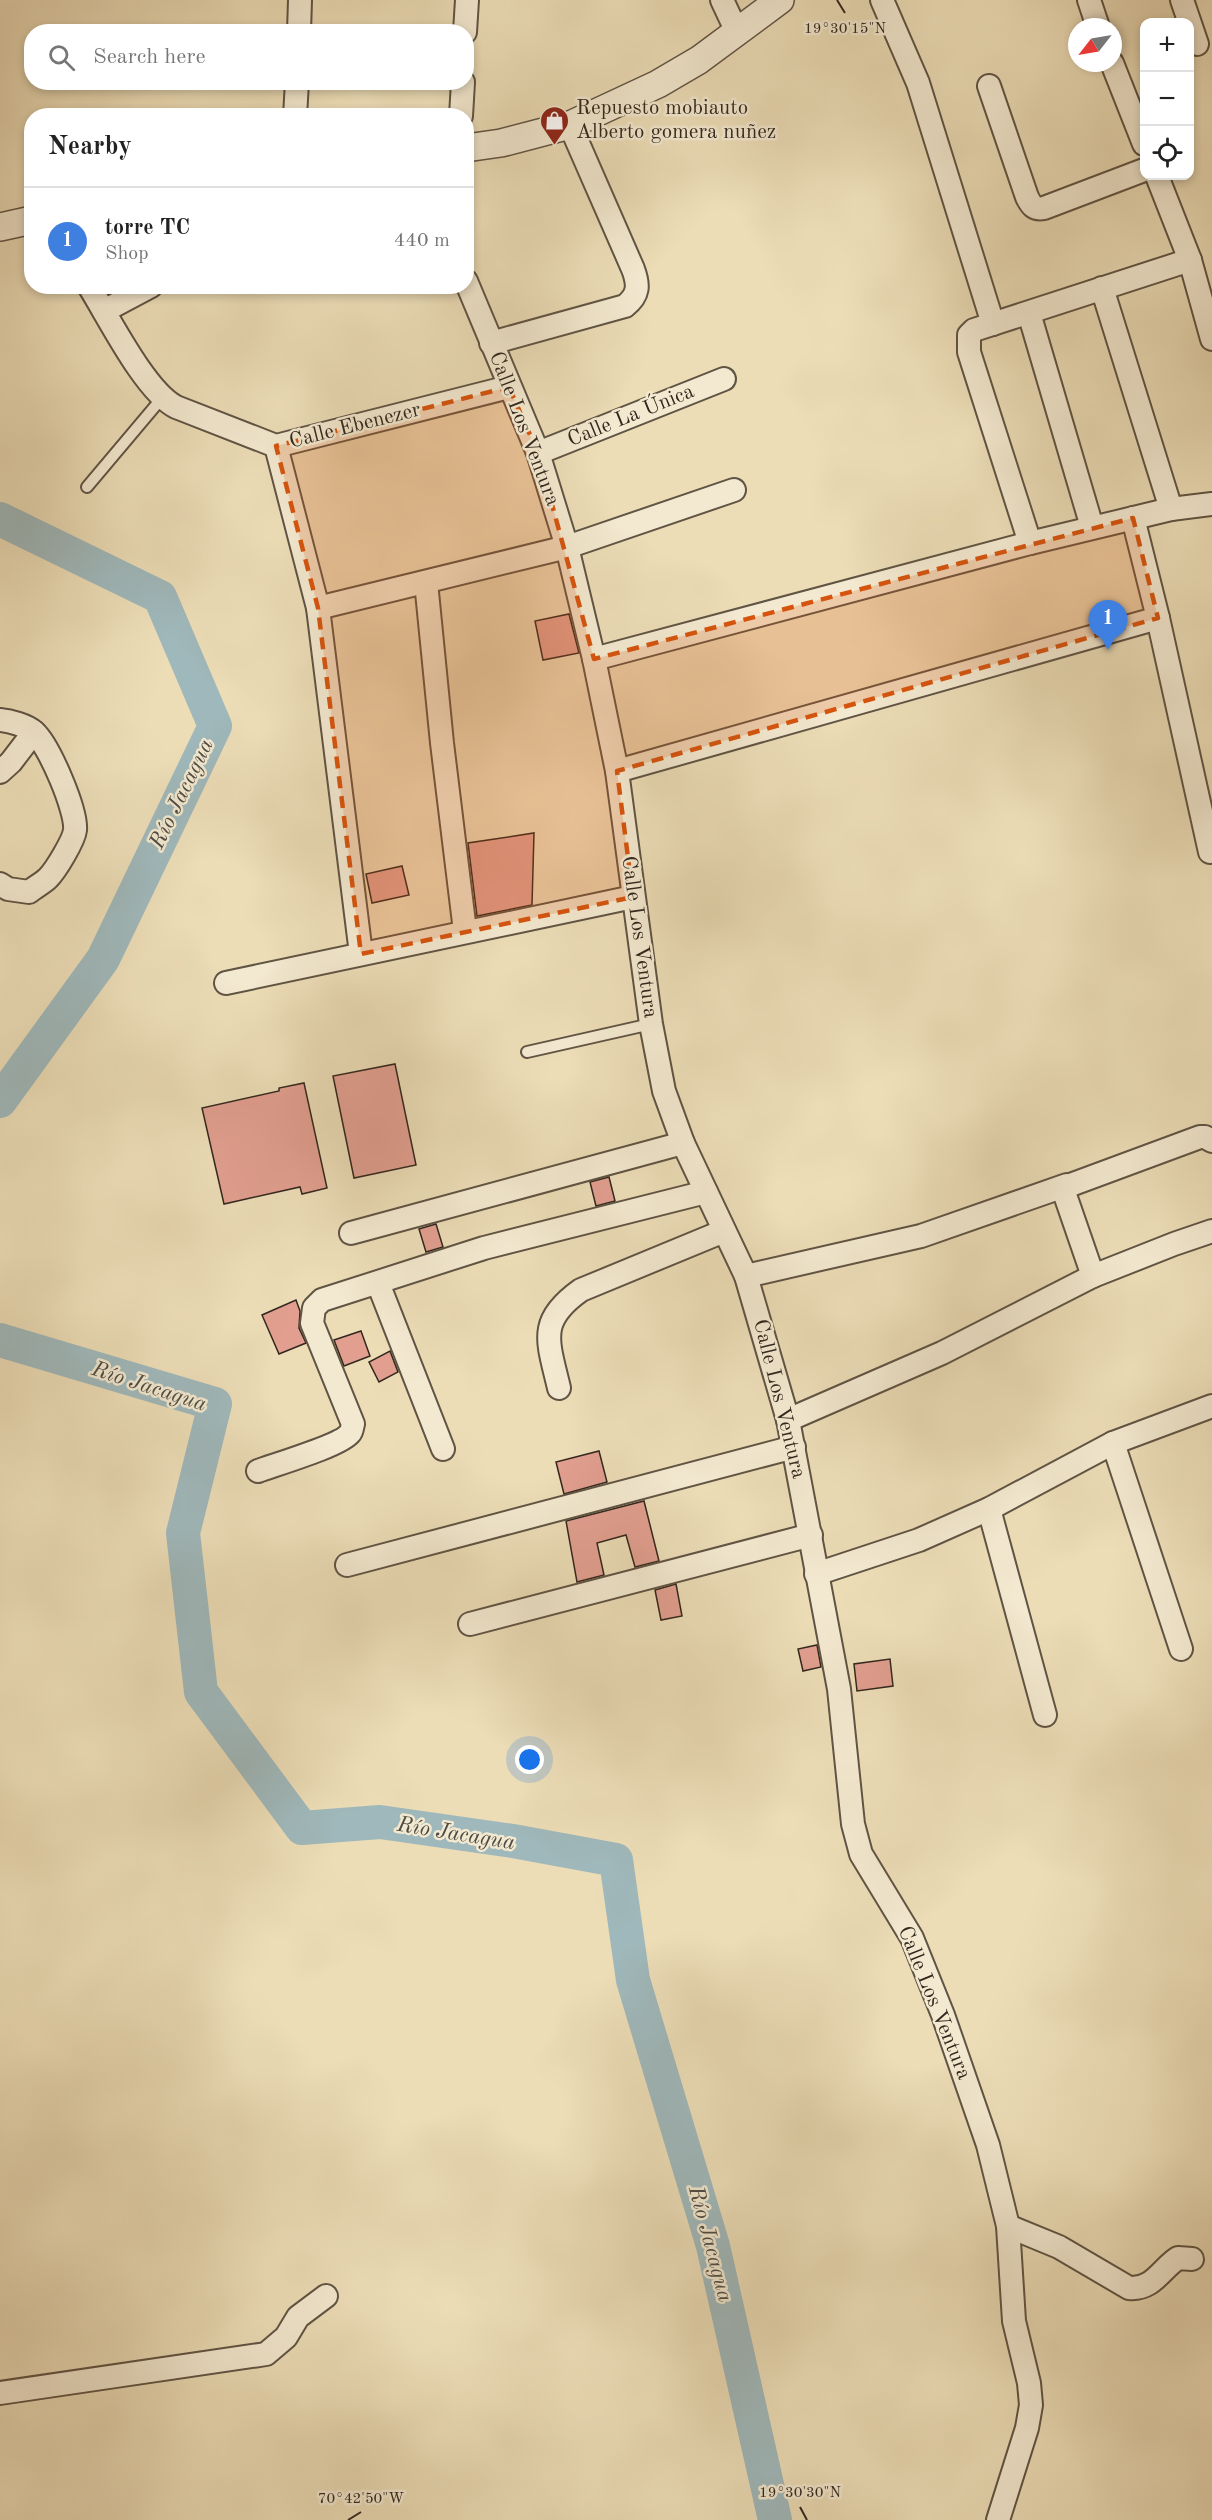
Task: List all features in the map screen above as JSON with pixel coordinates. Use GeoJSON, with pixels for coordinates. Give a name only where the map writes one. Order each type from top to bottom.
{"type":"FeatureCollection","features":[{"type":"Feature","properties":{"kind":"street"},"geometry":{"type":"LineString","coordinates":[[299,24],[300,0]]}},
{"type":"Feature","properties":{"kind":"street"},"geometry":{"type":"LineString","coordinates":[[466,24],[467,0]]}},
{"type":"Feature","properties":{"kind":"street"},"geometry":{"type":"LineString","coordinates":[[722,0],[738,32]]}},
{"type":"Feature","properties":{"kind":"street"},"geometry":{"type":"LineString","coordinates":[[474,147],[570,125],[658,84],[699,60],[780,0]]}},
{"type":"Feature","properties":{"kind":"street"},"geometry":{"type":"LineString","coordinates":[[882,0],[918,83],[993,324]]}},
{"type":"Feature","properties":{"kind":"street"},"geometry":{"type":"LineString","coordinates":[[1089,0],[1095,18]]}},
{"type":"Feature","properties":{"kind":"street"},"geometry":{"type":"LineString","coordinates":[[1182,0],[1197,44]]}},
{"type":"Feature","properties":{"kind":"street"},"geometry":{"type":"LineString","coordinates":[[1116,72],[1140,134]]}},
{"type":"Feature","properties":{"kind":"street"},"geometry":{"type":"LineString","coordinates":[[989,86],[1027,197],[1035,208],[1052,205],[1140,172]]}},
{"type":"Feature","properties":{"kind":"street"},"geometry":{"type":"LineString","coordinates":[[295,108],[297,90]]}},
{"type":"Feature","properties":{"kind":"street"},"geometry":{"type":"LineString","coordinates":[[461,108],[463,90]]}},
{"type":"Feature","properties":{"kind":"street"},"geometry":{"type":"LineString","coordinates":[[491,343],[625,306],[633,300],[638,290],[633,269],[570,125]]}},
{"type":"Feature","properties":{"kind":"street"},"geometry":{"type":"LineString","coordinates":[[1159,180],[1190,260],[1212,339]]}},
{"type":"Feature","properties":{"kind":"street"},"geometry":{"type":"LineString","coordinates":[[0,227],[24,222]]}},
{"type":"Feature","properties":{"kind":"street"},"geometry":{"type":"LineString","coordinates":[[1030,543],[968,346],[969,335],[974,330],[1190,260]]}},
{"type":"Feature","properties":{"kind":"street"},"geometry":{"type":"LineString","coordinates":[[1102,288],[1171,509]]}},
{"type":"Feature","properties":{"kind":"street","name":"Calle Ebenezer"},"geometry":{"type":"LineString","coordinates":[[94,294],[147,381],[162,398],[176,406],[276,446],[509,387]]}},
{"type":"Feature","properties":{"kind":"street"},"geometry":{"type":"LineString","coordinates":[[104,311],[136,294]]}},
{"type":"Feature","properties":{"kind":"street","name":"Calle Los Ventura"},"geometry":{"type":"LineString","coordinates":[[471,294],[538,453],[567,547],[594,659],[617,771],[651,1024],[664,1091],[683,1143],[746,1276],[788,1420],[839,1689],[853,1824],[857,1841],[861,1854],[912,1938],[943,2015],[988,2145],[1008,2226],[1014,2321],[1029,2383],[1031,2405],[1027,2428],[998,2520]]}},
{"type":"Feature","properties":{"kind":"street"},"geometry":{"type":"LineString","coordinates":[[1029,313],[1092,527]]}},
{"type":"Feature","properties":{"kind":"street","name":"Calle La Única"},"geometry":{"type":"LineString","coordinates":[[538,453],[724,379]]}},
{"type":"Feature","properties":{"kind":"street"},"geometry":{"type":"LineString","coordinates":[[276,446],[318,608],[361,954]]}},
{"type":"Feature","properties":{"kind":"street"},"geometry":{"type":"LineString","coordinates":[[318,608],[567,547],[734,490]]}},
{"type":"Feature","properties":{"kind":"street"},"geometry":{"type":"LineString","coordinates":[[594,659],[1092,527],[1171,509],[1212,504]]}},
{"type":"Feature","properties":{"kind":"street"},"geometry":{"type":"LineString","coordinates":[[1133,518],[1158,618],[1210,852]]}},
{"type":"Feature","properties":{"kind":"street"},"geometry":{"type":"LineString","coordinates":[[426,582],[442,743],[465,931]]}},
{"type":"Feature","properties":{"kind":"street"},"geometry":{"type":"LineString","coordinates":[[617,771],[1158,618]]}},
{"type":"Feature","properties":{"kind":"street"},"geometry":{"type":"LineString","coordinates":[[0,720],[9,721],[34,732],[48,752],[70,804],[75,829],[70,844],[49,877],[29,892],[8,889],[0,884]]}},
{"type":"Feature","properties":{"kind":"street"},"geometry":{"type":"LineString","coordinates":[[0,772],[11,762],[34,732]]}},
{"type":"Feature","properties":{"kind":"street"},"geometry":{"type":"LineString","coordinates":[[226,983],[633,897]]}},
{"type":"Feature","properties":{"kind":"street"},"geometry":{"type":"LineString","coordinates":[[746,1276],[921,1236],[1200,1137],[1212,1141]]}},
{"type":"Feature","properties":{"kind":"street"},"geometry":{"type":"LineString","coordinates":[[351,1233],[683,1143]]}},
{"type":"Feature","properties":{"kind":"street"},"geometry":{"type":"LineString","coordinates":[[1067,1185],[1064,1192],[1093,1276]]}},
{"type":"Feature","properties":{"kind":"street"},"geometry":{"type":"LineString","coordinates":[[258,1471],[321,1448],[350,1434],[353,1424],[312,1323],[314,1308],[322,1300],[484,1248],[706,1192]]}},
{"type":"Feature","properties":{"kind":"street"},"geometry":{"type":"LineString","coordinates":[[559,1388],[549,1343],[551,1323],[563,1303],[581,1290],[724,1231]]}},
{"type":"Feature","properties":{"kind":"street"},"geometry":{"type":"LineString","coordinates":[[788,1420],[942,1353],[1093,1276],[1174,1244],[1212,1232]]}},
{"type":"Feature","properties":{"kind":"street"},"geometry":{"type":"LineString","coordinates":[[378,1283],[443,1449]]}},
{"type":"Feature","properties":{"kind":"street"},"geometry":{"type":"LineString","coordinates":[[816,1574],[919,1540],[989,1509],[1113,1443],[1212,1406]]}},
{"type":"Feature","properties":{"kind":"street"},"geometry":{"type":"LineString","coordinates":[[1113,1443],[1181,1649]]}},
{"type":"Feature","properties":{"kind":"street"},"geometry":{"type":"LineString","coordinates":[[347,1565],[794,1447]]}},
{"type":"Feature","properties":{"kind":"street"},"geometry":{"type":"LineString","coordinates":[[989,1509],[1046,1715]]}},
{"type":"Feature","properties":{"kind":"street"},"geometry":{"type":"LineString","coordinates":[[470,1624],[811,1535]]}},
{"type":"Feature","properties":{"kind":"street"},"geometry":{"type":"LineString","coordinates":[[1008,2226],[1059,2247],[1129,2288],[1137,2289],[1151,2283],[1164,2268],[1178,2258],[1192,2259]]}},
{"type":"Feature","properties":{"kind":"street"},"geometry":{"type":"LineString","coordinates":[[0,2393],[266,2354],[286,2337],[298,2317],[326,2296]]}},
{"type":"Feature","properties":{"kind":"lane"},"geometry":{"type":"LineString","coordinates":[[87,487],[162,398]]}},
{"type":"Feature","properties":{"kind":"lane"},"geometry":{"type":"LineString","coordinates":[[527,1052],[651,1024]]}},
{"type":"Feature","properties":{"kind":"highlighted area"},"geometry":{"type":"Polygon","coordinates":[[[509,387],[538,453],[594,659],[1133,518],[1158,618],[617,771],[633,897],[361,954],[318,608],[276,446],[509,387]]]}},
{"type":"Feature","properties":{"kind":"building"},"geometry":{"type":"Polygon","coordinates":[[[569,614],[579,653],[543,660],[535,621],[569,614]]]}},
{"type":"Feature","properties":{"kind":"building"},"geometry":{"type":"Polygon","coordinates":[[[534,833],[532,905],[477,916],[468,843],[534,833]]]}},
{"type":"Feature","properties":{"kind":"building"},"geometry":{"type":"Polygon","coordinates":[[[402,866],[409,895],[372,903],[366,874],[402,866]]]}},
{"type":"Feature","properties":{"kind":"building"},"geometry":{"type":"Polygon","coordinates":[[[395,1064],[416,1165],[354,1178],[333,1076],[395,1064]]]}},
{"type":"Feature","properties":{"kind":"building"},"geometry":{"type":"Polygon","coordinates":[[[304,1083],[327,1188],[302,1194],[300,1187],[224,1204],[202,1108],[279,1091],[279,1088],[304,1083]]]}},
{"type":"Feature","properties":{"kind":"building"},"geometry":{"type":"Polygon","coordinates":[[[609,1177],[615,1201],[596,1206],[590,1182],[609,1177]]]}},
{"type":"Feature","properties":{"kind":"building"},"geometry":{"type":"Polygon","coordinates":[[[436,1224],[443,1247],[426,1252],[419,1229],[436,1224]]]}},
{"type":"Feature","properties":{"kind":"building"},"geometry":{"type":"Polygon","coordinates":[[[296,1300],[300,1311],[299,1328],[306,1343],[279,1354],[262,1315],[296,1300]]]}},
{"type":"Feature","properties":{"kind":"building"},"geometry":{"type":"Polygon","coordinates":[[[361,1331],[370,1356],[344,1366],[334,1340],[361,1331]]]}},
{"type":"Feature","properties":{"kind":"building"},"geometry":{"type":"Polygon","coordinates":[[[390,1351],[398,1372],[379,1382],[369,1362],[390,1351]]]}},
{"type":"Feature","properties":{"kind":"building"},"geometry":{"type":"Polygon","coordinates":[[[599,1451],[607,1482],[564,1494],[556,1462],[599,1451]]]}},
{"type":"Feature","properties":{"kind":"building"},"geometry":{"type":"Polygon","coordinates":[[[644,1501],[659,1561],[635,1567],[626,1535],[597,1543],[604,1575],[577,1582],[566,1521],[644,1501]]]}},
{"type":"Feature","properties":{"kind":"building"},"geometry":{"type":"Polygon","coordinates":[[[676,1584],[682,1616],[661,1620],[655,1590],[676,1584]]]}},
{"type":"Feature","properties":{"kind":"building"},"geometry":{"type":"Polygon","coordinates":[[[817,1645],[821,1667],[803,1671],[798,1649],[817,1645]]]}},
{"type":"Feature","properties":{"kind":"building"},"geometry":{"type":"Polygon","coordinates":[[[890,1659],[893,1686],[857,1691],[854,1664],[890,1659]]]}},
{"type":"Feature","properties":{"kind":"waterway","name":"Río Jacagua"},"geometry":{"type":"LineString","coordinates":[[0,519],[160,597],[215,726],[103,959],[0,1101]]}},
{"type":"Feature","properties":{"kind":"waterway","name":"Río Jacagua"},"geometry":{"type":"LineString","coordinates":[[0,1340],[215,1404],[183,1533],[201,1692],[302,1828],[380,1822],[513,1841],[616,1860],[633,1980],[713,2246],[775,2520]]}},
{"type":"Feature","properties":{"kind":"place","name":"Repuesto mobiauto Alberto gomera nuñez"},"geometry":{"type":"Point","coordinates":[555,146]}},
{"type":"Feature","properties":{"kind":"place","name":"torre TC"},"geometry":{"type":"Point","coordinates":[1108,650]}}]}
